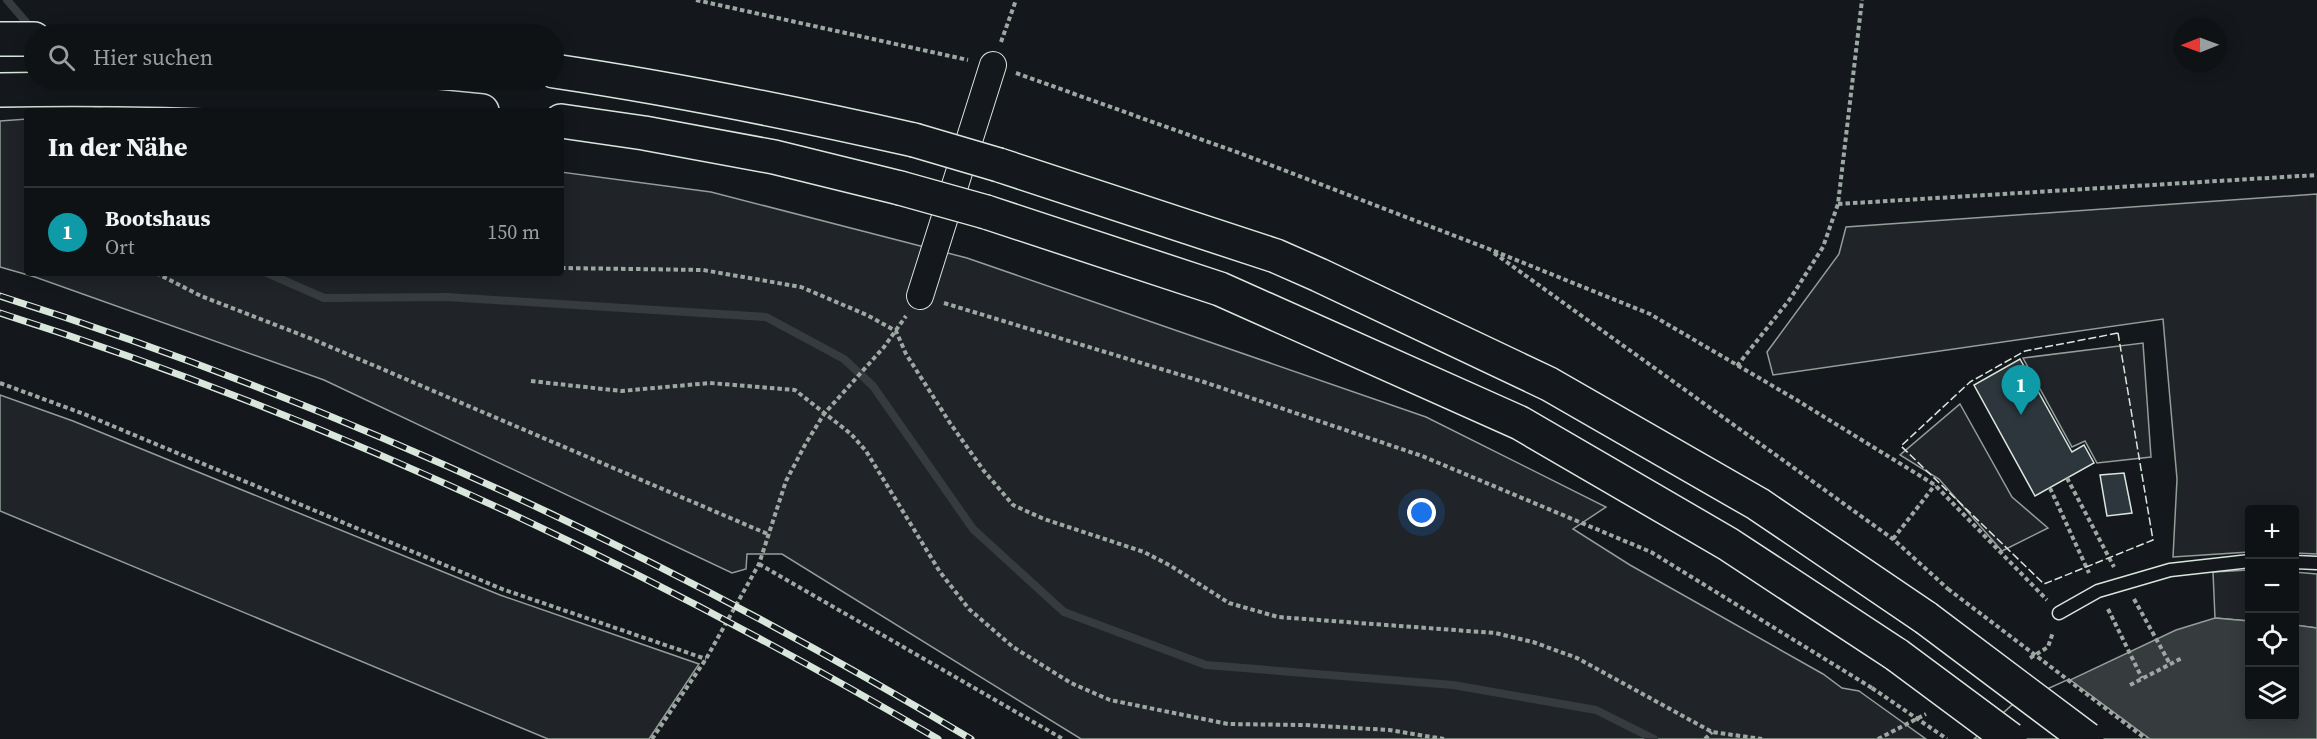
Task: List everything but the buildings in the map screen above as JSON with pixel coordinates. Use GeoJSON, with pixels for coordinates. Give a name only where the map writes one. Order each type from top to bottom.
{"type":"FeatureCollection","features":[{"type":"Feature","properties":{"kind":"highway"},"geometry":{"type":"LineString","coordinates":[[0,39],[24,39]]}},
{"type":"Feature","properties":{"kind":"highway"},"geometry":{"type":"LineString","coordinates":[[564,72],[650,85],[782,110],[914,140],[999,165],[1276,256],[1549,384],[1758,504],[1926,618],[2087,739]]}},
{"type":"Feature","properties":{"kind":"highway"},"geometry":{"type":"LineString","coordinates":[[3,90],[24,90]]}},
{"type":"Feature","properties":{"kind":"highway"},"geometry":{"type":"LineString","coordinates":[[178,90],[369,100],[451,108]]}},
{"type":"Feature","properties":{"kind":"highway"},"geometry":{"type":"LineString","coordinates":[[564,121],[644,133],[774,157],[900,188],[986,212],[1220,289],[1520,423],[1728,544],[1898,654],[2010,739]]}},
{"type":"Feature","properties":{"kind":"street"},"geometry":{"type":"LineString","coordinates":[[920,296],[993,65]]}},
{"type":"Feature","properties":{"kind":"lane"},"geometry":{"type":"LineString","coordinates":[[2059,613],[2098,591],[2170,570],[2245,562]]}},
{"type":"Feature","properties":{"kind":"lane"},"geometry":{"type":"LineString","coordinates":[[2299,562],[2317,563]]}},
{"type":"Feature","properties":{"kind":"path"},"geometry":{"type":"LineString","coordinates":[[696,0],[923,52],[993,65],[1242,154],[1650,314],[1935,485],[2059,613]]}},
{"type":"Feature","properties":{"kind":"path"},"geometry":{"type":"LineString","coordinates":[[993,65],[1016,0]]}},
{"type":"Feature","properties":{"kind":"path"},"geometry":{"type":"LineString","coordinates":[[1737,366],[1791,299],[1823,247],[1838,204],[1862,0]]}},
{"type":"Feature","properties":{"kind":"path"},"geometry":{"type":"LineString","coordinates":[[1838,204],[2317,175]]}},
{"type":"Feature","properties":{"kind":"path"},"geometry":{"type":"LineString","coordinates":[[1489,249],[1893,539],[1948,589],[2146,739]]}},
{"type":"Feature","properties":{"kind":"path"},"geometry":{"type":"LineString","coordinates":[[564,268],[703,270],[801,287],[867,315],[896,331],[906,354],[950,423],[984,471],[1013,505],[1044,519],[1144,552],[1171,566],[1229,603],[1278,617],[1495,633],[1533,642],[1577,658],[1712,732],[1762,739]]}},
{"type":"Feature","properties":{"kind":"path"},"geometry":{"type":"LineString","coordinates":[[162,276],[201,296],[323,344],[770,535]]}},
{"type":"Feature","properties":{"kind":"path"},"geometry":{"type":"LineString","coordinates":[[652,739],[706,659],[759,564],[786,481],[824,414],[884,347],[920,296],[1204,382],[1422,456],[1651,552],[1872,688],[1947,739]]}},
{"type":"Feature","properties":{"kind":"path"},"geometry":{"type":"LineString","coordinates":[[531,381],[621,391],[710,382],[795,390],[851,434],[866,451],[940,572],[969,609],[1013,647],[1071,683],[1110,700],[1228,724],[1389,730],[1444,739]]}},
{"type":"Feature","properties":{"kind":"path"},"geometry":{"type":"LineString","coordinates":[[0,383],[84,414],[502,589],[706,659]]}},
{"type":"Feature","properties":{"kind":"path"},"geometry":{"type":"LineString","coordinates":[[2067,478],[2170,664]]}},
{"type":"Feature","properties":{"kind":"path"},"geometry":{"type":"LineString","coordinates":[[1893,539],[1935,485]]}},
{"type":"Feature","properties":{"kind":"path"},"geometry":{"type":"LineString","coordinates":[[2050,488],[2142,678]]}},
{"type":"Feature","properties":{"kind":"path"},"geometry":{"type":"LineString","coordinates":[[759,564],[1063,739]]}},
{"type":"Feature","properties":{"kind":"path"},"geometry":{"type":"LineString","coordinates":[[2130,685],[2182,658]]}},
{"type":"Feature","properties":{"kind":"path"},"geometry":{"type":"LineString","coordinates":[[1705,739],[1712,732]]}},
{"type":"Feature","properties":{"kind":"shaded area"},"geometry":{"type":"Polygon","coordinates":[[[24,119],[24,274],[0,267],[0,121],[24,119]]]}},
{"type":"Feature","properties":{"kind":"shaded area"},"geometry":{"type":"Polygon","coordinates":[[[564,172],[711,192],[967,258],[1426,417],[1606,507],[1573,529],[1630,565],[1823,674],[1842,688],[1859,691],[1926,739],[1081,739],[782,554],[747,554],[746,569],[732,573],[324,380],[32,276],[564,276],[564,172]]]}},
{"type":"Feature","properties":{"kind":"shaded area"},"geometry":{"type":"Polygon","coordinates":[[[2317,194],[2317,554],[2299,553],[2299,505],[2245,505],[2245,552],[2173,557],[2177,479],[2163,319],[1773,375],[1767,352],[1839,254],[1846,227],[2317,194]]]}},
{"type":"Feature","properties":{"kind":"shaded area"},"geometry":{"type":"Polygon","coordinates":[[[2143,343],[2151,457],[2097,463],[2085,441],[2072,447],[2023,358],[2143,343]]]}},
{"type":"Feature","properties":{"kind":"shaded area"},"geometry":{"type":"Polygon","coordinates":[[[0,395],[73,421],[500,595],[699,664],[649,739],[548,739],[0,511],[0,395]]]}},
{"type":"Feature","properties":{"kind":"shaded area"},"geometry":{"type":"Polygon","coordinates":[[[1960,404],[2012,497],[2048,528],[2002,551],[1939,479],[1900,455],[1960,404]]]}},
{"type":"Feature","properties":{"kind":"shaded area"},"geometry":{"type":"Polygon","coordinates":[[[2245,570],[2245,621],[2215,618],[2213,572],[2245,570]]]}},
{"type":"Feature","properties":{"kind":"shaded area"},"geometry":{"type":"Polygon","coordinates":[[[2299,572],[2317,574],[2317,628],[2299,626],[2299,572]]]}},
{"type":"Feature","properties":{"kind":"shaded area"},"geometry":{"type":"Polygon","coordinates":[[[2215,618],[2245,621],[2245,721],[2299,721],[2299,626],[2317,628],[2317,739],[1977,739],[2013,707],[2176,630],[2215,618]]]}},
{"type":"Feature","properties":{"kind":"pier"},"geometry":{"type":"Polygon","coordinates":[[[2069,679],[2150,739],[1974,739],[2012,705],[2069,679]]]}},
{"type":"Feature","properties":{"kind":"waterway"},"geometry":{"type":"LineString","coordinates":[[7,0],[28,24]]}},
{"type":"Feature","properties":{"kind":"waterway"},"geometry":{"type":"LineString","coordinates":[[90,98],[98,108]]}},
{"type":"Feature","properties":{"kind":"waterway"},"geometry":{"type":"LineString","coordinates":[[274,276],[324,298],[447,297],[766,317],[844,359],[873,386],[973,529],[1064,612],[1206,665],[1453,685],[1596,710],[1654,739]]}},
{"type":"Feature","properties":{"kind":"railway"},"geometry":{"type":"LineString","coordinates":[[0,296],[252,385],[376,435],[499,489],[738,608],[856,672],[971,739]]}},
{"type":"Feature","properties":{"kind":"railway"},"geometry":{"type":"LineString","coordinates":[[0,313],[122,354],[243,399],[481,500],[598,555],[713,614],[938,739]]}},
{"type":"Feature","properties":{"kind":"fence"},"geometry":{"type":"LineString","coordinates":[[2118,333],[2153,540],[2044,584],[1901,446],[1970,382],[2025,351],[2118,333]]}},
{"type":"Feature","properties":{"kind":"place","name":"Bootshaus"},"geometry":{"type":"Point","coordinates":[2021,415]}}]}
